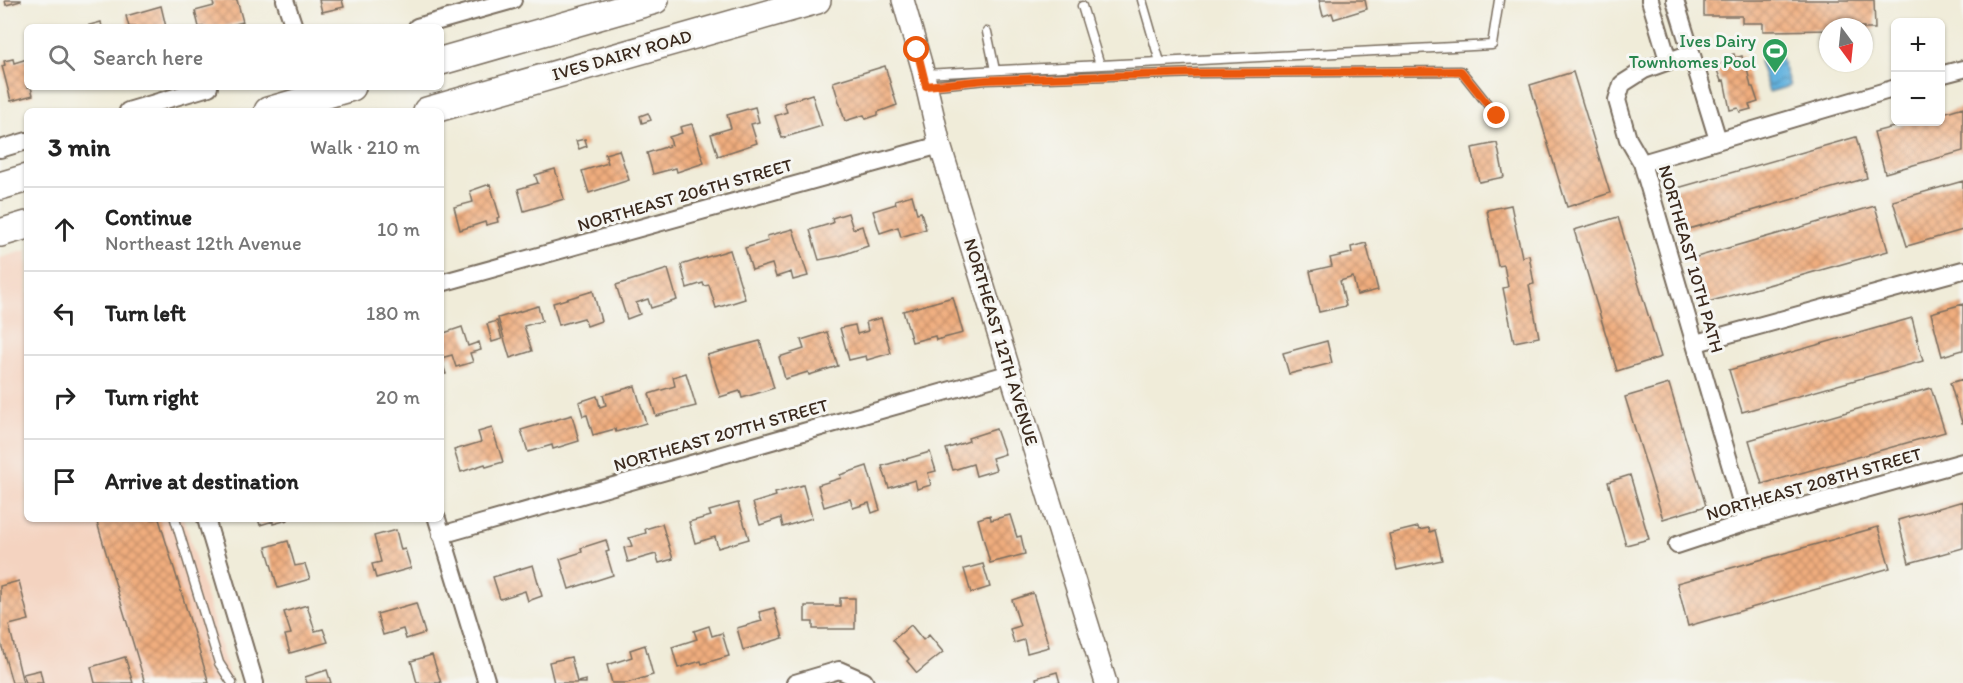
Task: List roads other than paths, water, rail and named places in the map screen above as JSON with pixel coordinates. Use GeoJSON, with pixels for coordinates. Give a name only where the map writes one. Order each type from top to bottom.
{"type":"FeatureCollection","features":[{"type":"Feature","properties":{"kind":"main road"},"geometry":{"type":"LineString","coordinates":[[444,60],[655,0]]}},
{"type":"Feature","properties":{"kind":"main road","name":"IVES DAIRY ROAD"},"geometry":{"type":"LineString","coordinates":[[438,108],[817,0]]}},
{"type":"Feature","properties":{"kind":"main road"},"geometry":{"type":"LineString","coordinates":[[278,108],[342,90]]}},
{"type":"Feature","properties":{"kind":"main road"},"geometry":{"type":"LineString","coordinates":[[0,186],[24,179]]}},
{"type":"Feature","properties":{"kind":"main road"},"geometry":{"type":"LineString","coordinates":[[0,233],[24,226]]}},
{"type":"Feature","properties":{"kind":"street"},"geometry":{"type":"LineString","coordinates":[[285,0],[293,24]]}},
{"type":"Feature","properties":{"kind":"street"},"geometry":{"type":"LineString","coordinates":[[428,24],[513,0]]}},
{"type":"Feature","properties":{"kind":"street","name":"NORTHEAST 12TH AVENUE"},"geometry":{"type":"LineString","coordinates":[[903,0],[940,145],[1106,683]]}},
{"type":"Feature","properties":{"kind":"street"},"geometry":{"type":"LineString","coordinates":[[1650,0],[1668,60]]}},
{"type":"Feature","properties":{"kind":"street"},"geometry":{"type":"LineString","coordinates":[[1675,0],[1718,140]]}},
{"type":"Feature","properties":{"kind":"street","name":"NORTHEAST 10TH PATH"},"geometry":{"type":"LineString","coordinates":[[1691,53],[1644,70],[1622,84],[1617,100],[1628,139],[1642,163],[1747,522]]}},
{"type":"Feature","properties":{"kind":"street"},"geometry":{"type":"LineString","coordinates":[[1945,74],[1963,69]]}},
{"type":"Feature","properties":{"kind":"street"},"geometry":{"type":"LineString","coordinates":[[1642,163],[1891,89]]}},
{"type":"Feature","properties":{"kind":"street"},"geometry":{"type":"LineString","coordinates":[[138,108],[199,90]]}},
{"type":"Feature","properties":{"kind":"street"},"geometry":{"type":"LineString","coordinates":[[0,149],[24,142]]}},
{"type":"Feature","properties":{"kind":"street","name":"NORTHEAST 206TH STREET"},"geometry":{"type":"LineString","coordinates":[[444,282],[940,145]]}},
{"type":"Feature","properties":{"kind":"street"},"geometry":{"type":"LineString","coordinates":[[1696,343],[1963,270]]}},
{"type":"Feature","properties":{"kind":"street","name":"NORTHEAST 207TH STREET"},"geometry":{"type":"LineString","coordinates":[[439,527],[1011,373]]}},
{"type":"Feature","properties":{"kind":"street","name":"NORTHEAST 208TH STREET"},"geometry":{"type":"LineString","coordinates":[[1677,545],[1747,522],[1963,462]]}},
{"type":"Feature","properties":{"kind":"street"},"geometry":{"type":"LineString","coordinates":[[207,522],[255,683]]}},
{"type":"Feature","properties":{"kind":"street"},"geometry":{"type":"LineString","coordinates":[[439,527],[487,683]]}},
{"type":"Feature","properties":{"kind":"street"},"geometry":{"type":"LineString","coordinates":[[795,683],[839,670],[866,683]]}},
{"type":"Feature","properties":{"kind":"lane"},"geometry":{"type":"LineString","coordinates":[[1142,0],[1160,62]]}},
{"type":"Feature","properties":{"kind":"lane"},"geometry":{"type":"LineString","coordinates":[[925,80],[995,70],[1492,45],[1499,0]]}},
{"type":"Feature","properties":{"kind":"lane"},"geometry":{"type":"LineString","coordinates":[[1082,6],[1100,65]]}},
{"type":"Feature","properties":{"kind":"lane"},"geometry":{"type":"LineString","coordinates":[[987,32],[995,70]]}},
{"type":"Feature","properties":{"kind":"lane"},"geometry":{"type":"LineString","coordinates":[[925,80],[1200,73],[1461,71],[1497,116]]}},
{"type":"Feature","properties":{"kind":"lane"},"geometry":{"type":"LineString","coordinates":[[176,522],[219,663],[232,683]]}},
{"type":"Feature","properties":{"kind":"water","name":"Ives Dairy Townhomes Pool"},"geometry":{"type":"Polygon","coordinates":[[[1780,55],[1790,86],[1769,92],[1759,61],[1780,55]]]}},
{"type":"Feature","properties":{"kind":"place","name":"Ives Dairy Townhomes Pool"},"geometry":{"type":"Point","coordinates":[1775,74]}}]}
